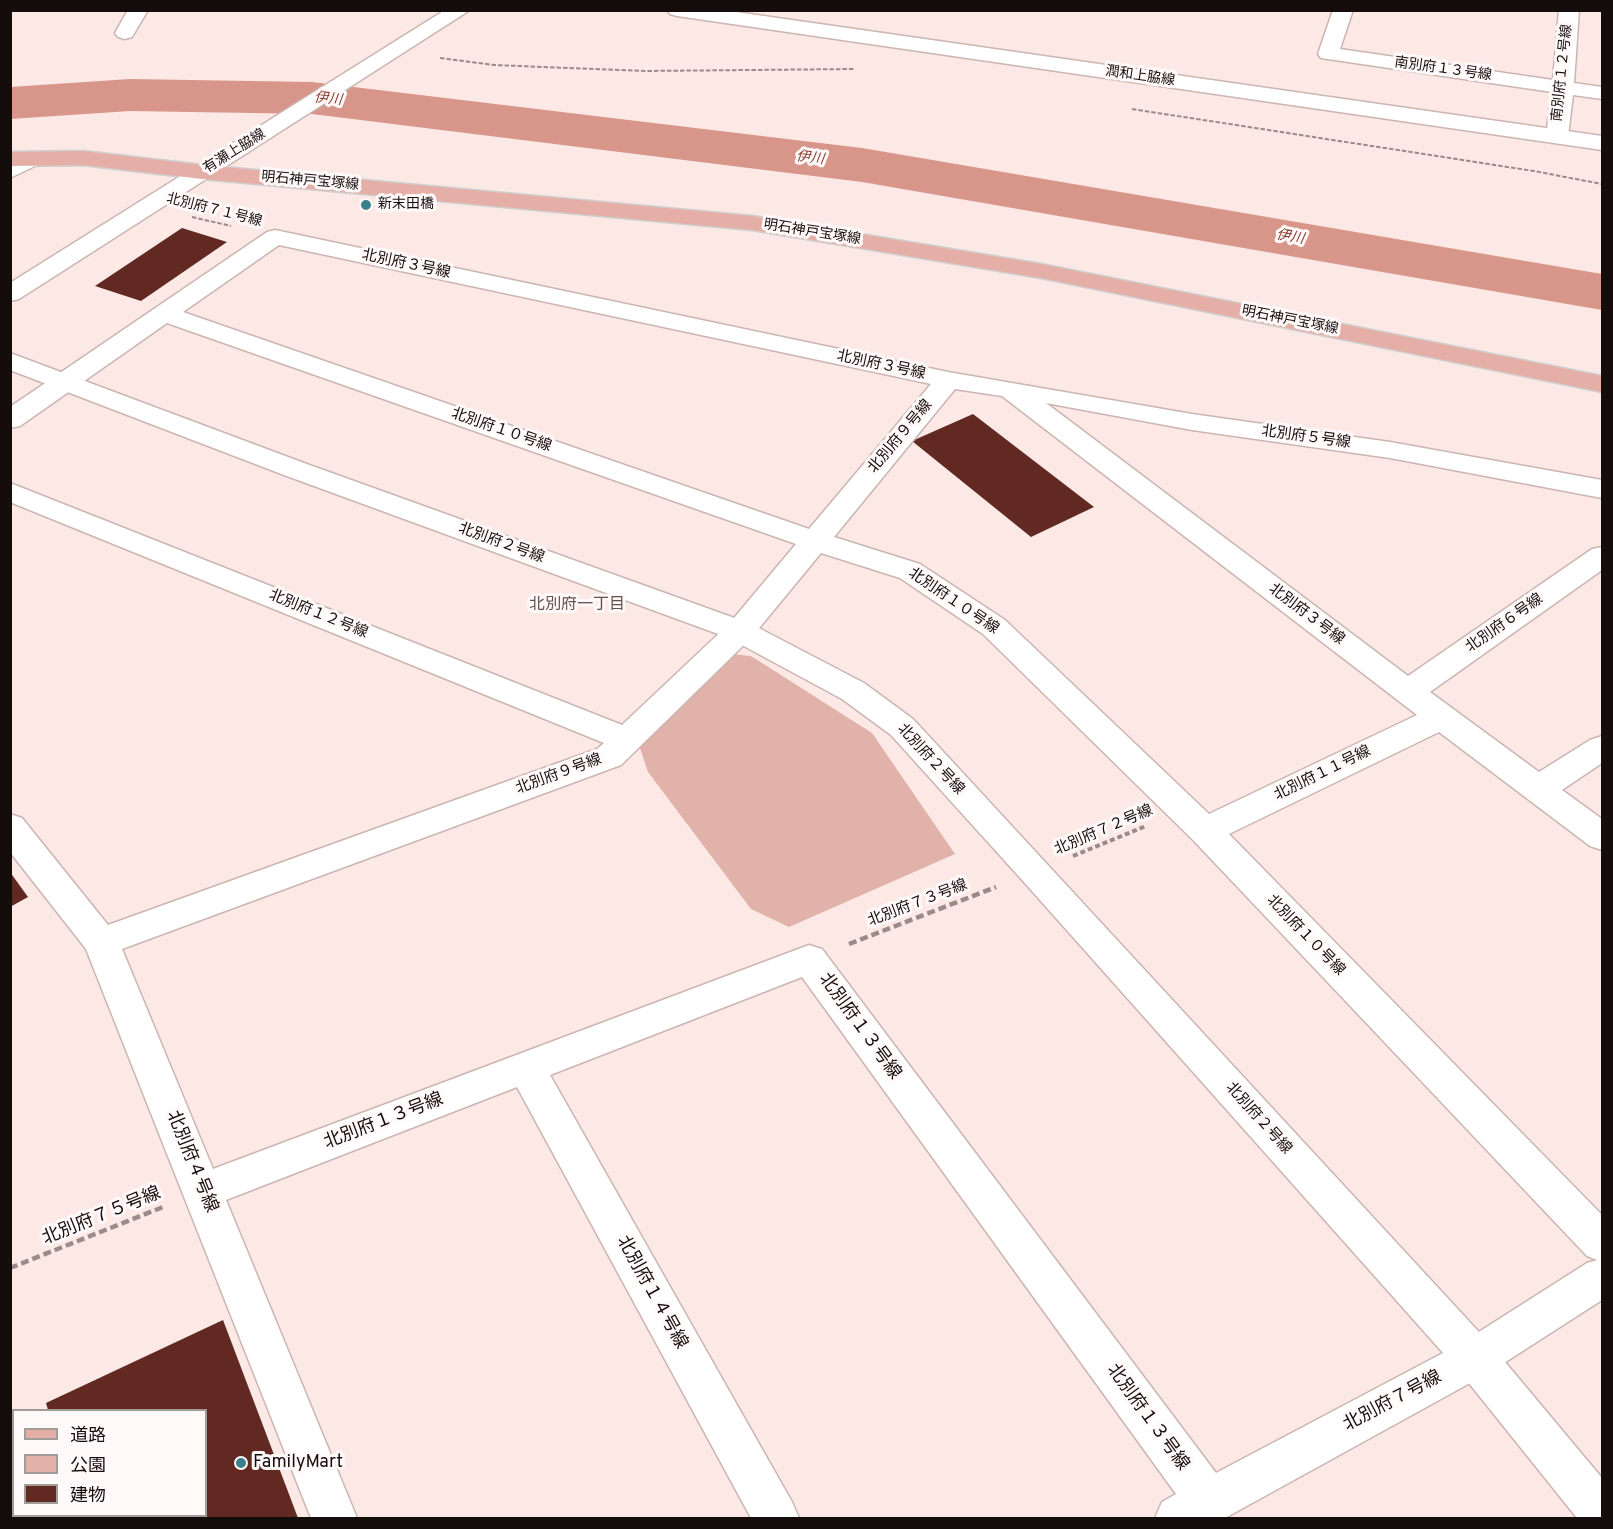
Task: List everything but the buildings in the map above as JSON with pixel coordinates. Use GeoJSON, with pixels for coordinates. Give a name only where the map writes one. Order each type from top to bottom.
{"type":"FeatureCollection","features":[{"type":"Feature","properties":{"kind":"main road","name":"明石神戸宝塚線"},"geometry":{"type":"LineString","coordinates":[[21,159],[83,158],[202,172],[752,223],[1041,271],[1602,384]]}},
{"type":"Feature","properties":{"kind":"street"},"geometry":{"type":"LineString","coordinates":[[125,33],[138,10]]}},
{"type":"Feature","properties":{"kind":"street","name":"有瀬上脇線"},"geometry":{"type":"LineString","coordinates":[[10,294],[460,10]]}},
{"type":"Feature","properties":{"kind":"street","name":"潤和上脇線"},"geometry":{"type":"LineString","coordinates":[[677,10],[1602,143]]}},
{"type":"Feature","properties":{"kind":"street","name":"南別府１３号線"},"geometry":{"type":"LineString","coordinates":[[1343,10],[1328,54],[1602,93]]}},
{"type":"Feature","properties":{"kind":"street","name":"南別府１２号線"},"geometry":{"type":"LineString","coordinates":[[1557,136],[1569,10]]}},
{"type":"Feature","properties":{"kind":"street"},"geometry":{"type":"LineString","coordinates":[[10,171],[21,159]]}},
{"type":"Feature","properties":{"kind":"street"},"geometry":{"type":"LineString","coordinates":[[10,420],[275,237]]}},
{"type":"Feature","properties":{"kind":"street","name":"北別府３号線"},"geometry":{"type":"LineString","coordinates":[[275,237],[948,380],[1010,388],[1602,837]]}},
{"type":"Feature","properties":{"kind":"street","name":"北別府１０号線"},"geometry":{"type":"LineString","coordinates":[[164,314],[815,541],[910,571],[994,627],[1193,821],[1602,1244]]}},
{"type":"Feature","properties":{"kind":"street","name":"北別府２号線"},"geometry":{"type":"LineString","coordinates":[[10,361],[294,469],[740,631],[853,691],[902,727],[1035,872],[1475,1358],[1602,1513]]}},
{"type":"Feature","properties":{"kind":"street","name":"北別府９号線"},"geometry":{"type":"LineString","coordinates":[[100,942],[609,757],[740,631],[948,380]]}},
{"type":"Feature","properties":{"kind":"street","name":"北別府５号線"},"geometry":{"type":"LineString","coordinates":[[1010,388],[1192,422],[1390,450],[1602,489]]}},
{"type":"Feature","properties":{"kind":"street","name":"北別府１２号線"},"geometry":{"type":"LineString","coordinates":[[10,492],[626,739]]}},
{"type":"Feature","properties":{"kind":"street","name":"北別府６号線"},"geometry":{"type":"LineString","coordinates":[[1408,692],[1602,556]]}},
{"type":"Feature","properties":{"kind":"street","name":"北別府１１号線"},"geometry":{"type":"LineString","coordinates":[[1193,821],[1442,717]]}},
{"type":"Feature","properties":{"kind":"street"},"geometry":{"type":"LineString","coordinates":[[1538,789],[1602,748]]}},
{"type":"Feature","properties":{"kind":"street","name":"北別府４号線"},"geometry":{"type":"LineString","coordinates":[[10,827],[100,942],[334,1518]]}},
{"type":"Feature","properties":{"kind":"street","name":"北別府１３号線"},"geometry":{"type":"LineString","coordinates":[[203,1191],[809,959],[1193,1510]]}},
{"type":"Feature","properties":{"kind":"street","name":"北別府１４号線"},"geometry":{"type":"LineString","coordinates":[[526,1067],[776,1518]]}},
{"type":"Feature","properties":{"kind":"street","name":"北別府７号線"},"geometry":{"type":"LineString","coordinates":[[1193,1510],[1475,1358],[1602,1277]]}},
{"type":"Feature","properties":{"kind":"path"},"geometry":{"type":"LineString","coordinates":[[390,54],[494,65],[645,71],[865,69]]}},
{"type":"Feature","properties":{"kind":"path"},"geometry":{"type":"LineString","coordinates":[[1123,108],[1534,171],[1602,184]]}},
{"type":"Feature","properties":{"kind":"path","name":"北別府７１号線"},"geometry":{"type":"LineString","coordinates":[[148,206],[275,237]]}},
{"type":"Feature","properties":{"kind":"path","name":"北別府７２号線"},"geometry":{"type":"LineString","coordinates":[[1035,872],[1193,821]]}},
{"type":"Feature","properties":{"kind":"path","name":"北別府７３号線"},"geometry":{"type":"LineString","coordinates":[[809,959],[1035,872]]}},
{"type":"Feature","properties":{"kind":"path","name":"北別府７５号線"},"geometry":{"type":"LineString","coordinates":[[10,1268],[203,1191]]}},
{"type":"Feature","properties":{"kind":"green space"},"geometry":{"type":"Polygon","coordinates":[[[732,654],[751,656],[872,733],[955,854],[789,927],[751,909],[648,772],[638,742],[732,654]]]}},
{"type":"Feature","properties":{"kind":"waterway","name":"伊川"},"geometry":{"type":"LineString","coordinates":[[10,103],[130,95],[312,98],[862,165],[1602,292]]}},
{"type":"Feature","properties":{"kind":"place","name":"新末田橋"},"geometry":{"type":"Point","coordinates":[366,205]}},
{"type":"Feature","properties":{"kind":"place","name":"FamilyMart"},"geometry":{"type":"Point","coordinates":[241,1463]}},
{"type":"Feature","properties":{"kind":"district","name":"北別府一丁目"},"geometry":{"type":"Point","coordinates":[577,606]}}]}
